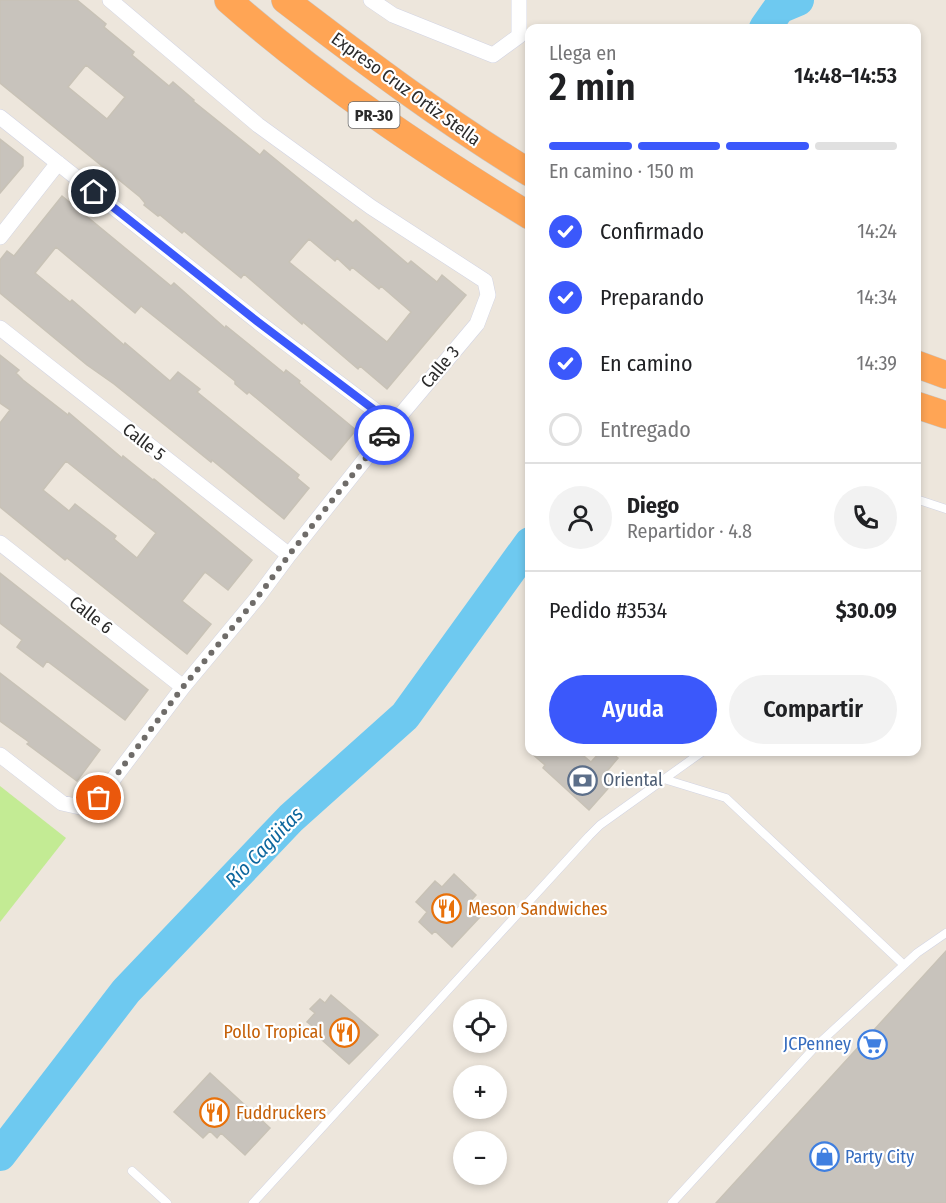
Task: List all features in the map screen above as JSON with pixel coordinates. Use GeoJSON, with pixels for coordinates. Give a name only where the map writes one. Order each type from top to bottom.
{"type":"FeatureCollection","features":[{"type":"Feature","properties":{"kind":"highway","name":"Expreso Cruz Ortiz Stella"},"geometry":{"type":"LineString","coordinates":[[228,0],[317,72],[387,124],[446,165],[525,213]]}},
{"type":"Feature","properties":{"kind":"highway","name":"Expreso Cruz Ortiz Stella"},"geometry":{"type":"LineString","coordinates":[[285,0],[396,85],[470,136],[525,170]]}},
{"type":"Feature","properties":{"kind":"highway"},"geometry":{"type":"LineString","coordinates":[[921,366],[946,375]]}},
{"type":"Feature","properties":{"kind":"highway"},"geometry":{"type":"LineString","coordinates":[[921,407],[946,415]]}},
{"type":"Feature","properties":{"kind":"street","name":"Calle 3"},"geometry":{"type":"LineString","coordinates":[[0,755],[62,803],[80,807],[99,798],[183,687],[257,598],[393,424],[477,324],[488,295],[485,281],[371,207],[258,125],[110,0]]}},
{"type":"Feature","properties":{"kind":"street"},"geometry":{"type":"LineString","coordinates":[[371,0],[393,15],[493,55],[519,36],[519,0]]}},
{"type":"Feature","properties":{"kind":"street"},"geometry":{"type":"LineString","coordinates":[[0,117],[258,322],[393,424]]}},
{"type":"Feature","properties":{"kind":"street"},"geometry":{"type":"LineString","coordinates":[[0,237],[58,163]]}},
{"type":"Feature","properties":{"kind":"street","name":"Calle 5"},"geometry":{"type":"LineString","coordinates":[[0,328],[289,555]]}},
{"type":"Feature","properties":{"kind":"street","name":"Calle 6"},"geometry":{"type":"LineString","coordinates":[[0,543],[183,687]]}},
{"type":"Feature","properties":{"kind":"lane"},"geometry":{"type":"LineString","coordinates":[[921,502],[946,509]]}},
{"type":"Feature","properties":{"kind":"lane"},"geometry":{"type":"LineString","coordinates":[[253,1203],[588,836],[696,756]]}},
{"type":"Feature","properties":{"kind":"lane"},"geometry":{"type":"LineString","coordinates":[[664,779],[726,798],[904,965]]}},
{"type":"Feature","properties":{"kind":"lane"},"geometry":{"type":"LineString","coordinates":[[672,1203],[815,1047],[924,947],[946,933]]}},
{"type":"Feature","properties":{"kind":"lane"},"geometry":{"type":"LineString","coordinates":[[132,1171],[167,1203]]}},
{"type":"Feature","properties":{"kind":"green space"},"geometry":{"type":"Polygon","coordinates":[[[0,786],[66,838],[0,922],[0,786]]]}},
{"type":"Feature","properties":{"kind":"building"},"geometry":{"type":"Polygon","coordinates":[[[0,0],[77,0],[106,24],[104,27],[134,52],[132,55],[169,86],[173,82],[260,155],[264,150],[353,223],[356,220],[408,264],[411,261],[437,282],[442,275],[466,295],[387,389],[360,366],[358,369],[303,322],[302,324],[244,274],[241,278],[184,231],[182,233],[144,205],[140,197],[0,83],[0,0]],[[86,65],[68,87],[107,119],[125,97],[86,65]],[[309,239],[289,262],[387,342],[411,312],[381,286],[379,289],[352,267],[350,270],[337,258],[335,261],[309,239]]]}},
{"type":"Feature","properties":{"kind":"building"},"geometry":{"type":"Polygon","coordinates":[[[0,139],[23,157],[23,166],[0,193],[0,139]]]}},
{"type":"Feature","properties":{"kind":"building"},"geometry":{"type":"Polygon","coordinates":[[[62,196],[171,286],[174,283],[225,328],[226,326],[284,373],[286,370],[300,381],[299,383],[356,430],[331,460],[141,306],[135,313],[56,247],[35,273],[70,302],[72,300],[170,381],[178,372],[200,389],[197,392],[299,475],[297,478],[309,488],[284,519],[212,460],[211,462],[87,365],[0,293],[0,260],[7,251],[14,256],[62,196]]]}},
{"type":"Feature","properties":{"kind":"building"},"geometry":{"type":"Polygon","coordinates":[[[0,355],[19,370],[16,373],[23,380],[68,415],[69,413],[122,458],[123,456],[154,479],[252,560],[228,590],[205,572],[182,601],[211,624],[187,654],[0,507],[0,423],[10,410],[0,403],[0,355]],[[66,461],[43,490],[69,511],[75,504],[116,536],[114,539],[137,558],[156,533],[66,461]]]}},
{"type":"Feature","properties":{"kind":"building"},"geometry":{"type":"Polygon","coordinates":[[[0,573],[148,690],[125,720],[47,661],[43,667],[17,647],[22,640],[0,623],[0,573]]]}},
{"type":"Feature","properties":{"kind":"building"},"geometry":{"type":"Polygon","coordinates":[[[0,673],[100,750],[77,781],[0,721],[0,673]]]}},
{"type":"Feature","properties":{"kind":"building","name":"Oriental"},"geometry":{"type":"Polygon","coordinates":[[[535,756],[584,756],[591,762],[596,756],[618,758],[603,776],[612,784],[589,810],[543,768],[545,765],[535,756]]]}},
{"type":"Feature","properties":{"kind":"building","name":"Meson Sandwiches"},"geometry":{"type":"Polygon","coordinates":[[[454,874],[476,895],[467,905],[480,917],[452,947],[435,931],[432,934],[419,922],[427,912],[416,902],[435,881],[442,887],[454,874]]]}},
{"type":"Feature","properties":{"kind":"building"},"geometry":{"type":"Polygon","coordinates":[[[946,951],[946,1203],[716,1203],[946,951]]]}},
{"type":"Feature","properties":{"kind":"building","name":"Pollo Tropical"},"geometry":{"type":"Polygon","coordinates":[[[331,995],[378,1035],[349,1064],[313,1032],[316,1029],[307,1022],[315,1013],[310,1009],[320,999],[325,1003],[331,995]]]}},
{"type":"Feature","properties":{"kind":"building","name":"Fuddruckers"},"geometry":{"type":"Polygon","coordinates":[[[210,1073],[270,1128],[245,1155],[221,1133],[217,1138],[210,1131],[203,1138],[174,1112],[210,1073]]]}},
{"type":"Feature","properties":{"kind":"waterway","name":"Río Cagüitas"},"geometry":{"type":"LineString","coordinates":[[768,24],[779,8],[798,0]]}},
{"type":"Feature","properties":{"kind":"waterway","name":"Río Cagüitas"},"geometry":{"type":"LineString","coordinates":[[0,1155],[126,991],[291,818],[405,716],[525,550]]}},
{"type":"Feature","properties":{"kind":"way so far"},"geometry":{"type":"LineString","coordinates":[[99,798],[183,687],[257,598],[384,435]]}},
{"type":"Feature","properties":{"kind":"place","name":"Oriental"},"geometry":{"type":"Point","coordinates":[582,780]}},
{"type":"Feature","properties":{"kind":"place","name":"Meson Sandwiches"},"geometry":{"type":"Point","coordinates":[447,909]}},
{"type":"Feature","properties":{"kind":"place","name":"Pollo Tropical"},"geometry":{"type":"Point","coordinates":[344,1032]}},
{"type":"Feature","properties":{"kind":"place","name":"JCPenney"},"geometry":{"type":"Point","coordinates":[872,1044]}},
{"type":"Feature","properties":{"kind":"place","name":"Fuddruckers"},"geometry":{"type":"Point","coordinates":[215,1113]}},
{"type":"Feature","properties":{"kind":"place","name":"Party City"},"geometry":{"type":"Point","coordinates":[824,1157]}},
{"type":"Feature","properties":{"kind":"route"},"geometry":{"type":"LineString","coordinates":[[94,192],[258,322],[393,424],[384,435]]}}]}
